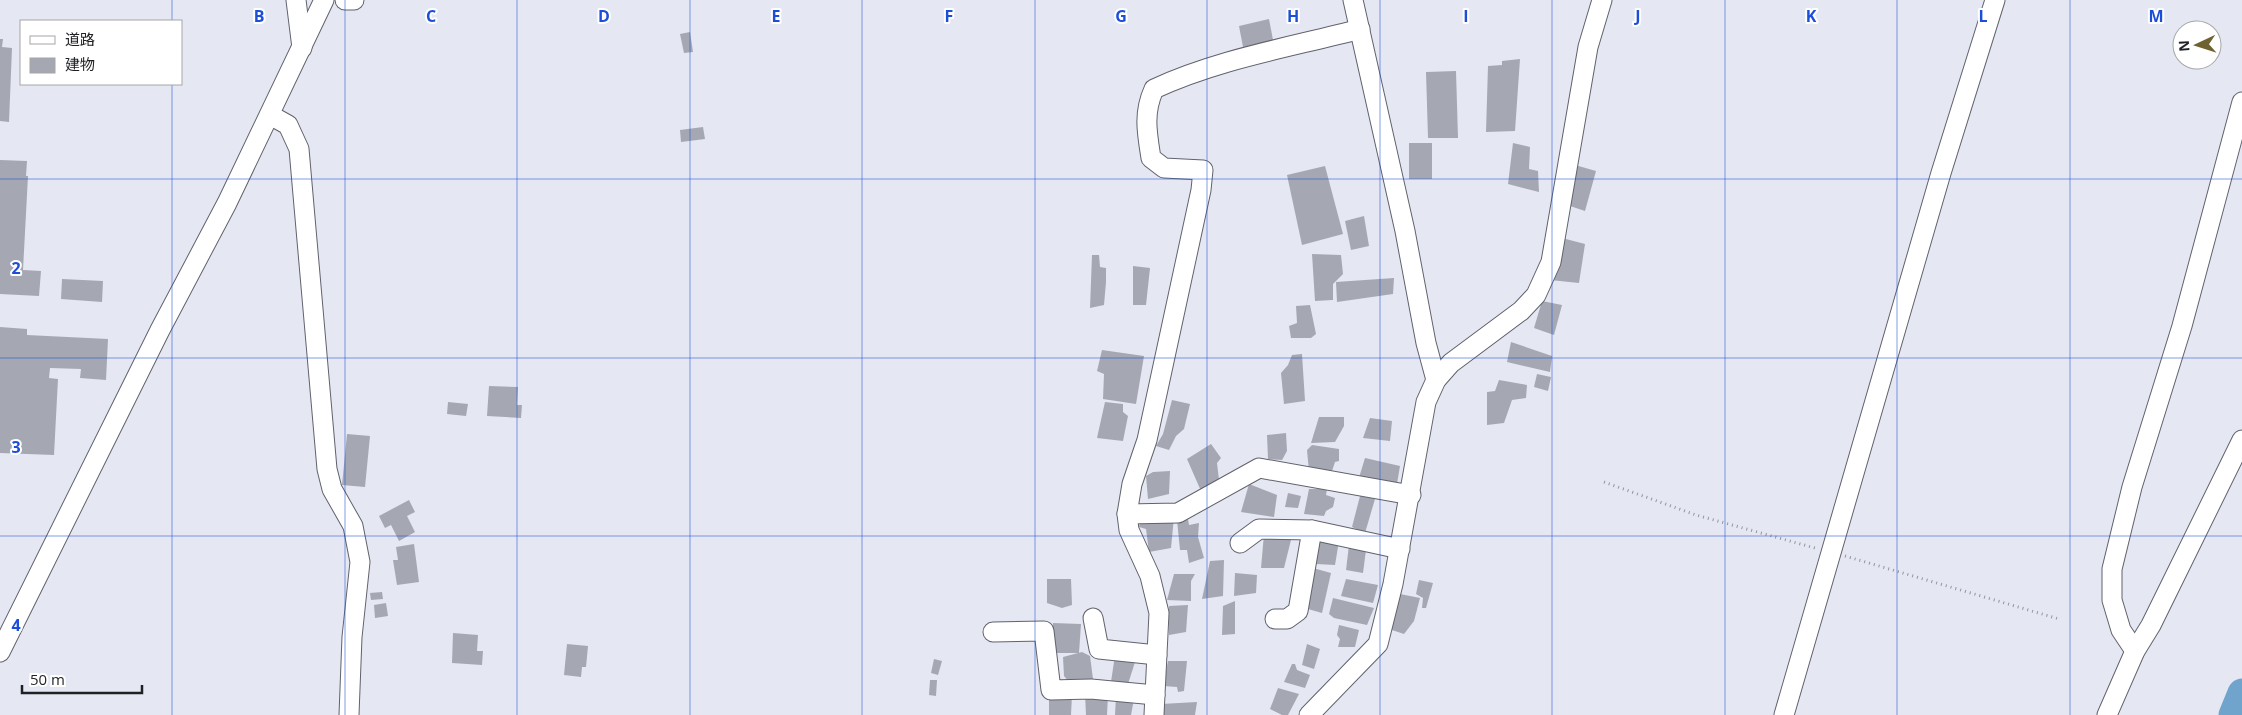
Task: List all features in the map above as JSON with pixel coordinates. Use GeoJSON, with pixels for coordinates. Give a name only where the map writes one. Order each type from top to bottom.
{"type":"FeatureCollection","features":[{"type":"Feature","properties":{"kind":"street"},"geometry":{"type":"LineString","coordinates":[[296,0],[302,48]]}},
{"type":"Feature","properties":{"kind":"street"},"geometry":{"type":"LineString","coordinates":[[0,652],[270,115],[324,0]]}},
{"type":"Feature","properties":{"kind":"street"},"geometry":{"type":"LineString","coordinates":[[345,0],[354,0]]}},
{"type":"Feature","properties":{"kind":"street"},"geometry":{"type":"LineString","coordinates":[[1353,0],[1405,231],[1426,343],[1436,380]]}},
{"type":"Feature","properties":{"kind":"street"},"geometry":{"type":"LineString","coordinates":[[1309,715],[1378,644],[1394,584],[1426,402],[1436,380],[1451,363],[1522,312],[1536,295],[1551,262],[1588,48],[1602,0]]}},
{"type":"Feature","properties":{"kind":"street"},"geometry":{"type":"LineString","coordinates":[[1784,715],[1941,173],[1995,0]]}},
{"type":"Feature","properties":{"kind":"street"},"geometry":{"type":"LineString","coordinates":[[1154,715],[1159,613],[1150,576],[1129,530],[1127,514],[1132,484],[1147,440],[1202,190],[1203,170],[1164,168],[1151,158],[1147,104],[1154,89],[1219,65],[1360,29]]}},
{"type":"Feature","properties":{"kind":"street"},"geometry":{"type":"LineString","coordinates":[[2135,651],[2121,630],[2112,600],[2112,569],[2132,487],[2182,326],[2242,102]]}},
{"type":"Feature","properties":{"kind":"street"},"geometry":{"type":"LineString","coordinates":[[270,115],[288,125],[299,149],[327,470],[332,489],[353,526],[360,562],[352,638],[349,715]]}},
{"type":"Feature","properties":{"kind":"street"},"geometry":{"type":"LineString","coordinates":[[2107,715],[2135,651],[2151,625],[2242,440]]}},
{"type":"Feature","properties":{"kind":"street"},"geometry":{"type":"LineString","coordinates":[[1127,514],[1178,513],[1258,468],[1411,495]]}},
{"type":"Feature","properties":{"kind":"street"},"geometry":{"type":"LineString","coordinates":[[1240,543],[1259,529],[1312,530],[1400,549]]}},
{"type":"Feature","properties":{"kind":"street"},"geometry":{"type":"LineString","coordinates":[[1275,619],[1287,619],[1298,611],[1312,530]]}},
{"type":"Feature","properties":{"kind":"street"},"geometry":{"type":"LineString","coordinates":[[1093,618],[1098,649],[1157,655]]}},
{"type":"Feature","properties":{"kind":"street"},"geometry":{"type":"LineString","coordinates":[[993,632],[1044,631],[1052,690],[1091,689],[1154,695]]}},
{"type":"Feature","properties":{"kind":"path"},"geometry":{"type":"LineString","coordinates":[[1604,482],[1696,516],[1832,552],[2059,619]]}},
{"type":"Feature","properties":{"kind":"building"},"geometry":{"type":"Polygon","coordinates":[[[1269,19],[1273,40],[1243,47],[1239,26],[1269,19]]]}},
{"type":"Feature","properties":{"kind":"building"},"geometry":{"type":"Polygon","coordinates":[[[690,32],[693,52],[684,53],[680,34],[690,32]]]}},
{"type":"Feature","properties":{"kind":"building"},"geometry":{"type":"Polygon","coordinates":[[[0,39],[3,39],[2,47],[12,48],[9,122],[0,121],[0,39]]]}},
{"type":"Feature","properties":{"kind":"building"},"geometry":{"type":"Polygon","coordinates":[[[1520,59],[1515,131],[1486,132],[1488,66],[1502,65],[1502,61],[1520,59]]]}},
{"type":"Feature","properties":{"kind":"building"},"geometry":{"type":"Polygon","coordinates":[[[1456,71],[1458,138],[1428,138],[1426,72],[1456,71]]]}},
{"type":"Feature","properties":{"kind":"building"},"geometry":{"type":"Polygon","coordinates":[[[703,127],[705,139],[681,142],[680,130],[703,127]]]}},
{"type":"Feature","properties":{"kind":"building"},"geometry":{"type":"Polygon","coordinates":[[[1409,143],[1432,143],[1432,179],[1409,179],[1409,143]]]}},
{"type":"Feature","properties":{"kind":"building"},"geometry":{"type":"Polygon","coordinates":[[[1513,143],[1530,147],[1529,169],[1538,171],[1539,192],[1508,184],[1513,143]]]}},
{"type":"Feature","properties":{"kind":"building"},"geometry":{"type":"Polygon","coordinates":[[[0,160],[27,161],[26,176],[28,176],[23,270],[41,271],[39,296],[0,294],[0,160]]]}},
{"type":"Feature","properties":{"kind":"building"},"geometry":{"type":"Polygon","coordinates":[[[1575,165],[1596,171],[1585,211],[1567,205],[1575,165]]]}},
{"type":"Feature","properties":{"kind":"building"},"geometry":{"type":"Polygon","coordinates":[[[1325,166],[1343,234],[1302,245],[1287,175],[1325,166]]]}},
{"type":"Feature","properties":{"kind":"building"},"geometry":{"type":"Polygon","coordinates":[[[1364,216],[1369,246],[1351,250],[1345,221],[1364,216]]]}},
{"type":"Feature","properties":{"kind":"building"},"geometry":{"type":"Polygon","coordinates":[[[1562,238],[1585,244],[1579,283],[1550,280],[1562,238]]]}},
{"type":"Feature","properties":{"kind":"building"},"geometry":{"type":"Polygon","coordinates":[[[1312,254],[1341,255],[1343,274],[1333,284],[1333,300],[1315,301],[1312,254]]]}},
{"type":"Feature","properties":{"kind":"building"},"geometry":{"type":"Polygon","coordinates":[[[1092,255],[1099,255],[1100,267],[1106,268],[1106,282],[1104,305],[1090,308],[1092,255]]]}},
{"type":"Feature","properties":{"kind":"building"},"geometry":{"type":"Polygon","coordinates":[[[1133,266],[1150,268],[1146,305],[1133,305],[1133,266]]]}},
{"type":"Feature","properties":{"kind":"building"},"geometry":{"type":"Polygon","coordinates":[[[1394,278],[1393,294],[1337,302],[1336,282],[1394,278]]]}},
{"type":"Feature","properties":{"kind":"building"},"geometry":{"type":"Polygon","coordinates":[[[62,279],[103,281],[102,302],[61,299],[62,279]]]}},
{"type":"Feature","properties":{"kind":"building"},"geometry":{"type":"Polygon","coordinates":[[[1542,301],[1562,305],[1554,335],[1534,328],[1542,301]]]}},
{"type":"Feature","properties":{"kind":"building"},"geometry":{"type":"Polygon","coordinates":[[[1310,305],[1316,334],[1311,338],[1291,338],[1289,326],[1297,323],[1296,306],[1310,305]]]}},
{"type":"Feature","properties":{"kind":"building"},"geometry":{"type":"Polygon","coordinates":[[[0,327],[27,329],[27,335],[108,339],[106,380],[80,378],[81,369],[50,368],[49,378],[58,379],[54,455],[0,453],[0,327]]]}},
{"type":"Feature","properties":{"kind":"building"},"geometry":{"type":"Polygon","coordinates":[[[1511,342],[1552,356],[1550,372],[1507,362],[1511,342]]]}},
{"type":"Feature","properties":{"kind":"building"},"geometry":{"type":"Polygon","coordinates":[[[1102,350],[1144,356],[1136,404],[1103,399],[1104,374],[1097,371],[1102,350]]]}},
{"type":"Feature","properties":{"kind":"building"},"geometry":{"type":"Polygon","coordinates":[[[1302,354],[1305,401],[1284,404],[1281,373],[1288,365],[1292,355],[1302,354]]]}},
{"type":"Feature","properties":{"kind":"building"},"geometry":{"type":"Polygon","coordinates":[[[1537,374],[1551,377],[1548,391],[1534,387],[1537,374]]]}},
{"type":"Feature","properties":{"kind":"building"},"geometry":{"type":"Polygon","coordinates":[[[1499,380],[1527,385],[1526,398],[1512,400],[1504,423],[1487,425],[1487,392],[1495,391],[1499,380]]]}},
{"type":"Feature","properties":{"kind":"building"},"geometry":{"type":"Polygon","coordinates":[[[489,386],[518,387],[517,405],[522,405],[521,418],[487,416],[489,386]]]}},
{"type":"Feature","properties":{"kind":"building"},"geometry":{"type":"Polygon","coordinates":[[[1172,400],[1190,404],[1184,429],[1176,436],[1169,450],[1156,446],[1163,434],[1172,400]]]}},
{"type":"Feature","properties":{"kind":"building"},"geometry":{"type":"Polygon","coordinates":[[[448,402],[468,404],[466,416],[447,414],[448,402]]]}},
{"type":"Feature","properties":{"kind":"building"},"geometry":{"type":"Polygon","coordinates":[[[1105,402],[1123,404],[1123,412],[1128,416],[1123,441],[1097,438],[1105,402]]]}},
{"type":"Feature","properties":{"kind":"building"},"geometry":{"type":"Polygon","coordinates":[[[1319,417],[1344,417],[1344,426],[1335,442],[1311,443],[1319,417]]]}},
{"type":"Feature","properties":{"kind":"building"},"geometry":{"type":"Polygon","coordinates":[[[1370,418],[1392,421],[1390,441],[1363,438],[1370,418]]]}},
{"type":"Feature","properties":{"kind":"building"},"geometry":{"type":"Polygon","coordinates":[[[1286,433],[1287,451],[1282,460],[1268,459],[1267,435],[1286,433]]]}},
{"type":"Feature","properties":{"kind":"building"},"geometry":{"type":"Polygon","coordinates":[[[347,434],[370,436],[365,487],[342,485],[347,434]]]}},
{"type":"Feature","properties":{"kind":"building"},"geometry":{"type":"Polygon","coordinates":[[[1211,444],[1221,458],[1217,463],[1219,480],[1201,491],[1187,459],[1211,444]]]}},
{"type":"Feature","properties":{"kind":"building"},"geometry":{"type":"Polygon","coordinates":[[[1312,445],[1339,449],[1339,461],[1335,462],[1331,474],[1309,472],[1307,450],[1312,445]]]}},
{"type":"Feature","properties":{"kind":"building"},"geometry":{"type":"Polygon","coordinates":[[[1365,458],[1400,466],[1397,484],[1358,481],[1365,458]]]}},
{"type":"Feature","properties":{"kind":"building"},"geometry":{"type":"Polygon","coordinates":[[[1170,471],[1169,494],[1148,499],[1146,476],[1153,472],[1170,471]]]}},
{"type":"Feature","properties":{"kind":"building"},"geometry":{"type":"Polygon","coordinates":[[[1249,484],[1277,495],[1274,517],[1241,512],[1249,484]]]}},
{"type":"Feature","properties":{"kind":"building"},"geometry":{"type":"Polygon","coordinates":[[[1309,489],[1327,489],[1326,495],[1335,498],[1333,507],[1326,511],[1324,516],[1304,514],[1309,489]]]}},
{"type":"Feature","properties":{"kind":"building"},"geometry":{"type":"Polygon","coordinates":[[[1288,493],[1301,496],[1298,508],[1285,507],[1288,493]]]}},
{"type":"Feature","properties":{"kind":"building"},"geometry":{"type":"Polygon","coordinates":[[[1360,496],[1375,499],[1365,533],[1352,527],[1360,496]]]}},
{"type":"Feature","properties":{"kind":"building"},"geometry":{"type":"Polygon","coordinates":[[[409,500],[415,512],[407,516],[415,532],[399,541],[391,525],[385,528],[379,516],[409,500]]]}},
{"type":"Feature","properties":{"kind":"building"},"geometry":{"type":"Polygon","coordinates":[[[1174,517],[1171,548],[1149,552],[1146,529],[1139,527],[1140,522],[1174,517]]]}},
{"type":"Feature","properties":{"kind":"building"},"geometry":{"type":"Polygon","coordinates":[[[1188,519],[1189,525],[1199,523],[1198,537],[1204,558],[1189,563],[1187,550],[1180,550],[1177,520],[1188,519]]]}},
{"type":"Feature","properties":{"kind":"building"},"geometry":{"type":"Polygon","coordinates":[[[1264,534],[1288,537],[1291,540],[1284,568],[1261,568],[1264,534]]]}},
{"type":"Feature","properties":{"kind":"building"},"geometry":{"type":"Polygon","coordinates":[[[1319,538],[1339,541],[1335,565],[1316,564],[1319,538]]]}},
{"type":"Feature","properties":{"kind":"building"},"geometry":{"type":"Polygon","coordinates":[[[414,544],[419,582],[397,585],[393,560],[398,560],[396,547],[414,544]]]}},
{"type":"Feature","properties":{"kind":"building"},"geometry":{"type":"Polygon","coordinates":[[[1349,545],[1366,550],[1363,573],[1346,570],[1349,545]]]}},
{"type":"Feature","properties":{"kind":"building"},"geometry":{"type":"Polygon","coordinates":[[[1224,560],[1223,596],[1202,599],[1210,561],[1224,560]]]}},
{"type":"Feature","properties":{"kind":"building"},"geometry":{"type":"Polygon","coordinates":[[[1313,568],[1331,573],[1322,613],[1308,609],[1313,568]]]}},
{"type":"Feature","properties":{"kind":"building"},"geometry":{"type":"Polygon","coordinates":[[[1235,573],[1257,575],[1256,593],[1234,596],[1235,573]]]}},
{"type":"Feature","properties":{"kind":"building"},"geometry":{"type":"Polygon","coordinates":[[[1174,574],[1195,574],[1191,581],[1191,601],[1167,600],[1174,574]]]}},
{"type":"Feature","properties":{"kind":"building"},"geometry":{"type":"Polygon","coordinates":[[[1047,579],[1071,579],[1072,605],[1062,608],[1047,603],[1047,579]]]}},
{"type":"Feature","properties":{"kind":"building"},"geometry":{"type":"Polygon","coordinates":[[[1346,579],[1378,585],[1373,603],[1341,596],[1346,579]]]}},
{"type":"Feature","properties":{"kind":"building"},"geometry":{"type":"Polygon","coordinates":[[[1419,580],[1433,583],[1426,608],[1422,608],[1423,598],[1416,594],[1419,580]]]}},
{"type":"Feature","properties":{"kind":"building"},"geometry":{"type":"Polygon","coordinates":[[[382,592],[383,599],[371,600],[370,593],[382,592]]]}},
{"type":"Feature","properties":{"kind":"building"},"geometry":{"type":"Polygon","coordinates":[[[1395,593],[1420,598],[1414,621],[1404,634],[1392,630],[1389,622],[1395,593]]]}},
{"type":"Feature","properties":{"kind":"building"},"geometry":{"type":"Polygon","coordinates":[[[1333,598],[1374,608],[1367,625],[1334,618],[1329,614],[1333,598]]]}},
{"type":"Feature","properties":{"kind":"building"},"geometry":{"type":"Polygon","coordinates":[[[1235,601],[1235,634],[1222,635],[1223,606],[1235,601]]]}},
{"type":"Feature","properties":{"kind":"building"},"geometry":{"type":"Polygon","coordinates":[[[386,603],[388,616],[375,618],[374,605],[386,603]]]}},
{"type":"Feature","properties":{"kind":"building"},"geometry":{"type":"Polygon","coordinates":[[[1188,605],[1186,632],[1169,635],[1169,606],[1188,605]]]}},
{"type":"Feature","properties":{"kind":"building"},"geometry":{"type":"Polygon","coordinates":[[[1053,623],[1081,624],[1079,653],[1052,653],[1053,623]]]}},
{"type":"Feature","properties":{"kind":"building"},"geometry":{"type":"Polygon","coordinates":[[[1339,625],[1359,630],[1355,647],[1338,647],[1340,639],[1337,635],[1339,625]]]}},
{"type":"Feature","properties":{"kind":"building"},"geometry":{"type":"Polygon","coordinates":[[[453,633],[478,635],[477,651],[483,651],[482,665],[452,663],[453,633]]]}},
{"type":"Feature","properties":{"kind":"building"},"geometry":{"type":"Polygon","coordinates":[[[567,644],[588,646],[586,667],[582,667],[581,677],[564,675],[567,644]]]}},
{"type":"Feature","properties":{"kind":"building"},"geometry":{"type":"Polygon","coordinates":[[[1307,644],[1320,649],[1314,669],[1302,665],[1307,644]]]}},
{"type":"Feature","properties":{"kind":"building"},"geometry":{"type":"Polygon","coordinates":[[[1082,652],[1090,656],[1093,679],[1069,682],[1064,676],[1063,657],[1082,652]]]}},
{"type":"Feature","properties":{"kind":"building"},"geometry":{"type":"Polygon","coordinates":[[[1115,655],[1136,659],[1128,684],[1111,682],[1115,655]]]}},
{"type":"Feature","properties":{"kind":"building"},"geometry":{"type":"Polygon","coordinates":[[[934,659],[942,661],[938,675],[931,673],[934,659]]]}},
{"type":"Feature","properties":{"kind":"building"},"geometry":{"type":"Polygon","coordinates":[[[1168,661],[1187,661],[1184,691],[1178,692],[1177,687],[1163,686],[1168,661]]]}},
{"type":"Feature","properties":{"kind":"building"},"geometry":{"type":"Polygon","coordinates":[[[1292,664],[1295,664],[1297,670],[1310,675],[1305,688],[1284,682],[1292,664]]]}},
{"type":"Feature","properties":{"kind":"building"},"geometry":{"type":"Polygon","coordinates":[[[930,680],[937,680],[936,696],[929,695],[930,680]]]}},
{"type":"Feature","properties":{"kind":"building"},"geometry":{"type":"Polygon","coordinates":[[[1278,688],[1299,694],[1288,715],[1282,715],[1270,709],[1278,688]]]}},
{"type":"Feature","properties":{"kind":"building"},"geometry":{"type":"Polygon","coordinates":[[[1085,694],[1108,695],[1107,715],[1086,715],[1085,694]]]}},
{"type":"Feature","properties":{"kind":"building"},"geometry":{"type":"Polygon","coordinates":[[[1072,695],[1071,715],[1049,715],[1049,696],[1072,695]]]}},
{"type":"Feature","properties":{"kind":"building"},"geometry":{"type":"Polygon","coordinates":[[[1116,696],[1134,699],[1131,715],[1115,715],[1116,696]]]}},
{"type":"Feature","properties":{"kind":"building"},"geometry":{"type":"Polygon","coordinates":[[[1197,702],[1195,715],[1162,715],[1161,704],[1197,702]]]}},
{"type":"Feature","properties":{"kind":"waterway"},"geometry":{"type":"LineString","coordinates":[[2233,715],[2242,693]]}}]}
